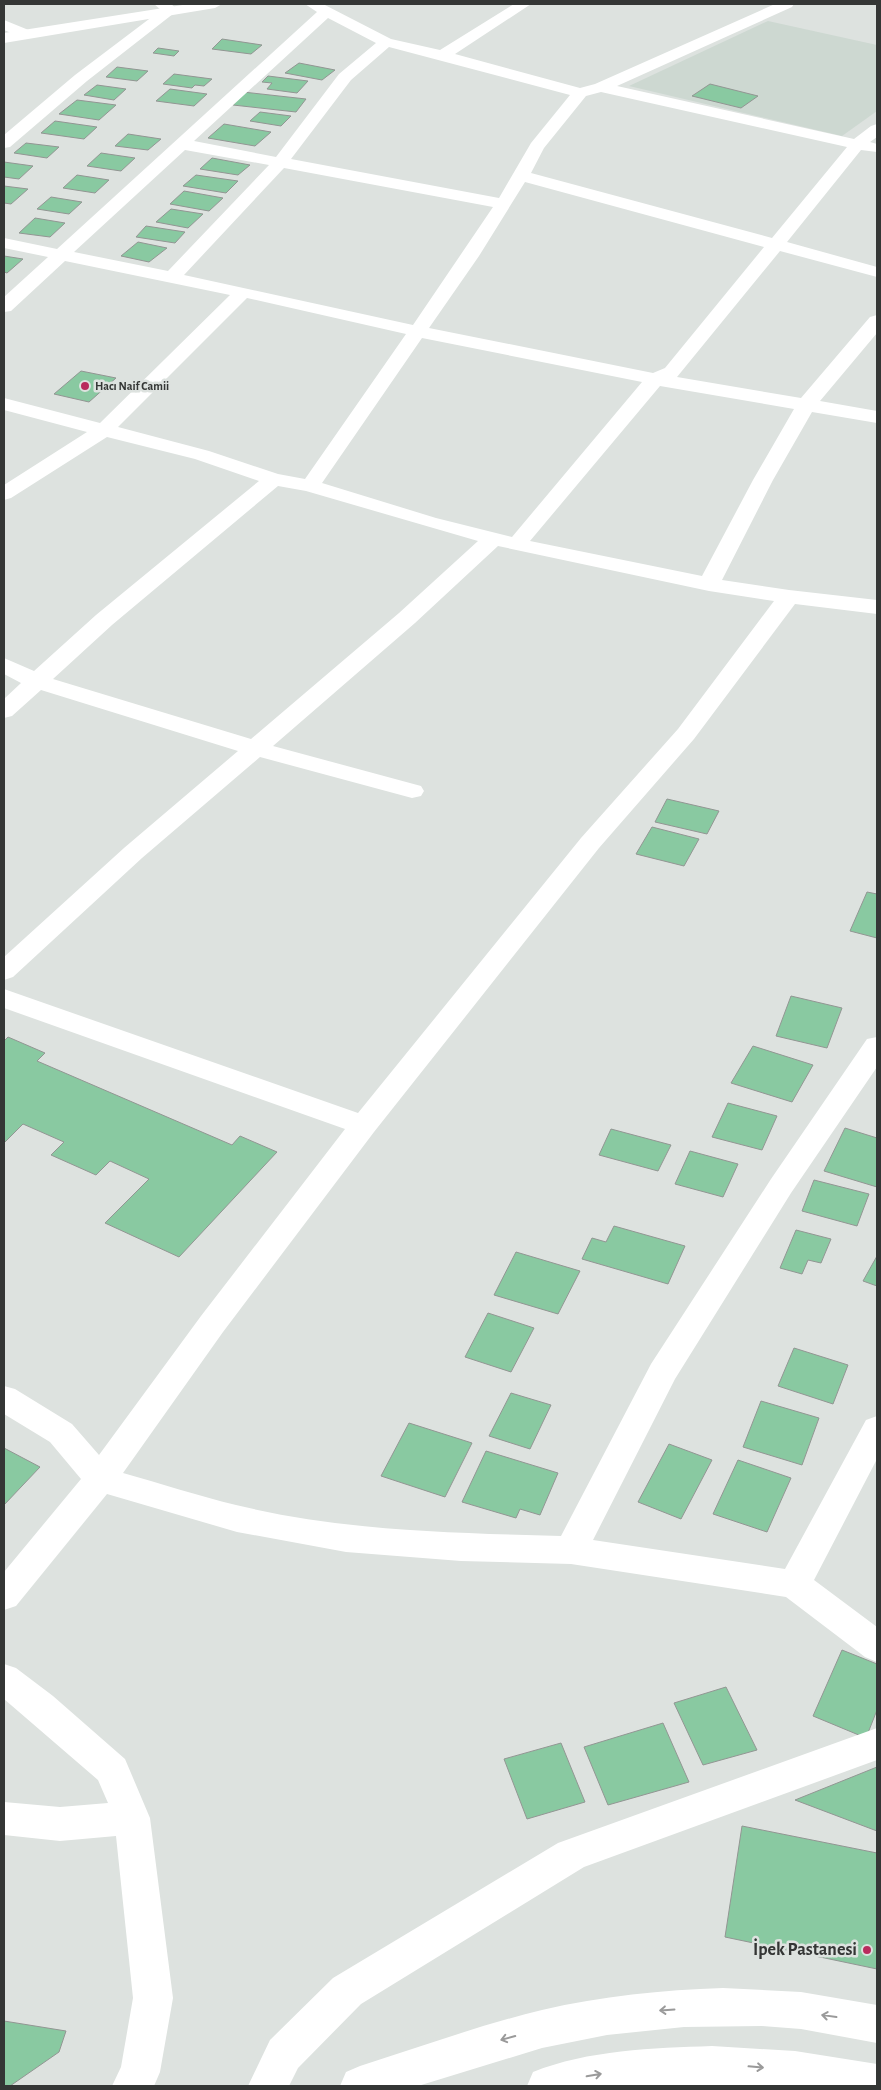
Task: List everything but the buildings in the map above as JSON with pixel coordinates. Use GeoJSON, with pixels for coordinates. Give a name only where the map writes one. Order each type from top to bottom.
{"type":"FeatureCollection","features":[{"type":"Feature","properties":{"kind":"street"},"geometry":{"type":"LineString","coordinates":[[4,38],[166,7],[215,4]]}},
{"type":"Feature","properties":{"kind":"street"},"geometry":{"type":"LineString","coordinates":[[442,55],[524,4]]}},
{"type":"Feature","properties":{"kind":"street"},"geometry":{"type":"LineString","coordinates":[[4,307],[180,144],[319,8],[386,42],[442,55],[580,93],[601,87],[787,4]]}},
{"type":"Feature","properties":{"kind":"street"},"geometry":{"type":"LineString","coordinates":[[4,143],[166,7]]}},
{"type":"Feature","properties":{"kind":"street"},"geometry":{"type":"LineString","coordinates":[[4,25],[26,34]]}},
{"type":"Feature","properties":{"kind":"street"},"geometry":{"type":"LineString","coordinates":[[171,278],[281,162],[345,78],[386,42]]}},
{"type":"Feature","properties":{"kind":"street"},"geometry":{"type":"LineString","coordinates":[[601,87],[877,149]]}},
{"type":"Feature","properties":{"kind":"street"},"geometry":{"type":"LineString","coordinates":[[310,486],[504,204],[537,147],[580,93]]}},
{"type":"Feature","properties":{"kind":"street"},"geometry":{"type":"LineString","coordinates":[[4,971],[133,853],[254,748],[407,618],[504,542],[655,379],[672,372],[857,145],[877,129]]}},
{"type":"Feature","properties":{"kind":"street"},"geometry":{"type":"LineString","coordinates":[[180,144],[504,204]]}},
{"type":"Feature","properties":{"kind":"street"},"geometry":{"type":"LineString","coordinates":[[521,176],[877,272]]}},
{"type":"Feature","properties":{"kind":"street"},"geometry":{"type":"LineString","coordinates":[[4,243],[243,292],[416,331],[655,379],[808,404],[877,418]]}},
{"type":"Feature","properties":{"kind":"street"},"geometry":{"type":"LineString","coordinates":[[4,494],[105,429],[243,292]]}},
{"type":"Feature","properties":{"kind":"street"},"geometry":{"type":"LineString","coordinates":[[709,584],[764,480],[808,404],[877,321]]}},
{"type":"Feature","properties":{"kind":"street"},"geometry":{"type":"LineString","coordinates":[[4,404],[202,455],[274,479],[310,486],[504,542],[709,584],[789,597],[877,606]]}},
{"type":"Feature","properties":{"kind":"street"},"geometry":{"type":"LineString","coordinates":[[4,711],[104,620],[274,479]]}},
{"type":"Feature","properties":{"kind":"street"},"geometry":{"type":"LineString","coordinates":[[4,1596],[100,1479],[212,1324],[364,1125],[590,843],[686,734],[789,597]]}},
{"type":"Feature","properties":{"kind":"street"},"geometry":{"type":"LineString","coordinates":[[4,665],[35,681],[185,724],[254,748],[412,791]]}},
{"type":"Feature","properties":{"kind":"street"},"geometry":{"type":"LineString","coordinates":[[4,998],[364,1125]]}},
{"type":"Feature","properties":{"kind":"street"},"geometry":{"type":"LineString","coordinates":[[571,1550],[662,1374],[781,1186],[877,1046]]}},
{"type":"Feature","properties":{"kind":"street"},"geometry":{"type":"LineString","coordinates":[[4,1398],[61,1433],[100,1479],[236,1519],[346,1538],[462,1547],[571,1550],[794,1584],[877,1647]]}},
{"type":"Feature","properties":{"kind":"street"},"geometry":{"type":"LineString","coordinates":[[794,1584],[877,1429]]}},
{"type":"Feature","properties":{"kind":"street"},"geometry":{"type":"LineString","coordinates":[[4,1679],[40,1707],[112,1770],[132,1818],[153,1998],[139,2081]]}},
{"type":"Feature","properties":{"kind":"street"},"geometry":{"type":"LineString","coordinates":[[268,2086],[284,2054],[347,1991],[571,1855],[877,1744]]}},
{"type":"Feature","properties":{"kind":"street"},"geometry":{"type":"LineString","coordinates":[[4,1819],[60,1824],[132,1818]]}},
{"type":"Feature","properties":{"kind":"street"},"geometry":{"type":"LineString","coordinates":[[360,2086],[502,2040],[569,2023],[640,2012],[712,2007],[786,2010],[877,2024]]}},
{"type":"Feature","properties":{"kind":"street"},"geometry":{"type":"LineString","coordinates":[[546,2086],[592,2074],[662,2066],[761,2068],[834,2074],[877,2084]]}},
{"type":"Feature","properties":{"kind":"shaded area"},"geometry":{"type":"Polygon","coordinates":[[[768,21],[877,45],[877,111],[842,136],[629,86],[768,21]]]}},
{"type":"Feature","properties":{"kind":"place","name":"Hacı Naif Camii"},"geometry":{"type":"Point","coordinates":[85,386]}},
{"type":"Feature","properties":{"kind":"place","name":"İpek Pastanesi"},"geometry":{"type":"Point","coordinates":[867,1950]}}]}
